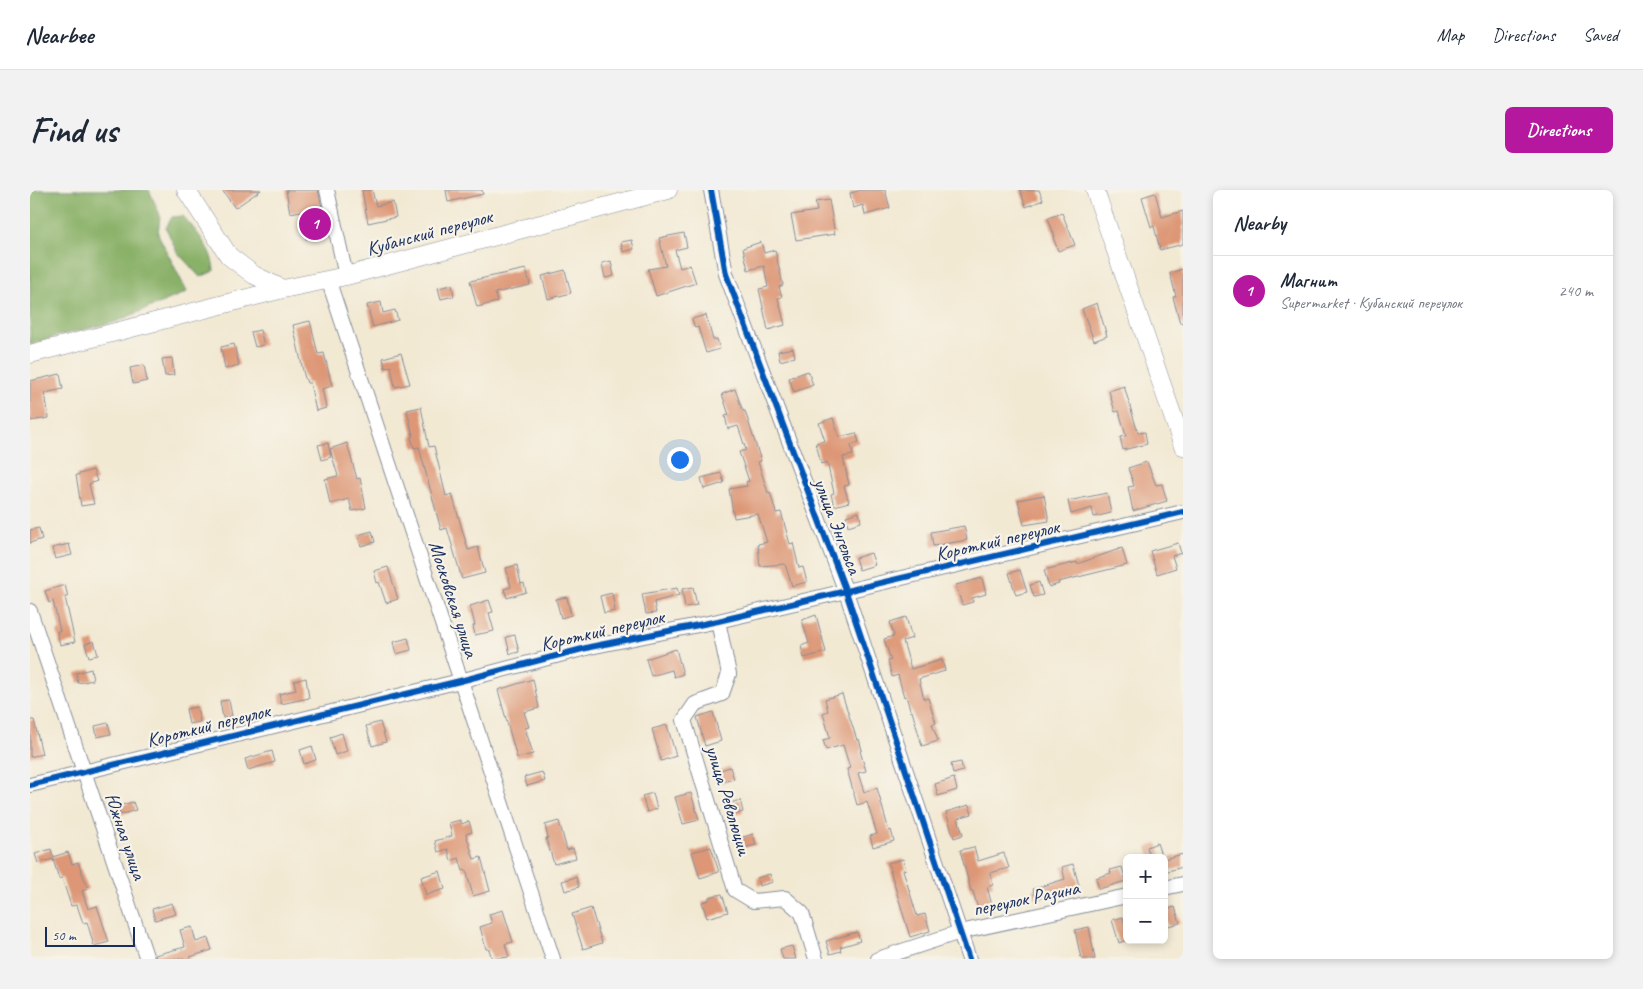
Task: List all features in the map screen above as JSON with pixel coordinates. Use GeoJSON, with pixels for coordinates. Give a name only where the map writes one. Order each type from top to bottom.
{"type":"FeatureCollection","features":[{"type":"Feature","properties":{"kind":"street"},"geometry":{"type":"LineString","coordinates":[[186,190],[229,256],[254,275],[283,289]]}},
{"type":"Feature","properties":{"kind":"street","name":"Кубанский переулок"},"geometry":{"type":"LineString","coordinates":[[327,190],[346,276]]}},
{"type":"Feature","properties":{"kind":"street","name":"Кубанский переулок"},"geometry":{"type":"LineString","coordinates":[[30,354],[283,289],[346,276],[668,190]]}},
{"type":"Feature","properties":{"kind":"street","name":"улица Энгельса"},"geometry":{"type":"LineString","coordinates":[[711,190],[726,274],[846,592],[969,959]]}},
{"type":"Feature","properties":{"kind":"street"},"geometry":{"type":"LineString","coordinates":[[1095,190],[1183,446]]}},
{"type":"Feature","properties":{"kind":"street","name":"Московская улица"},"geometry":{"type":"LineString","coordinates":[[328,279],[553,959]]}},
{"type":"Feature","properties":{"kind":"street","name":"Короткий переулок"},"geometry":{"type":"LineString","coordinates":[[30,785],[460,681],[590,647],[846,592],[1183,512]]}},
{"type":"Feature","properties":{"kind":"street","name":"Южная улица"},"geometry":{"type":"LineString","coordinates":[[30,611],[147,959]]}},
{"type":"Feature","properties":{"kind":"street","name":"улица Революции"},"geometry":{"type":"LineString","coordinates":[[718,621],[729,674],[722,694],[695,704],[684,720],[735,890],[753,901],[785,898],[802,913],[816,959]]}},
{"type":"Feature","properties":{"kind":"street"},"geometry":{"type":"LineString","coordinates":[[1168,887],[1183,884]]}},
{"type":"Feature","properties":{"kind":"street","name":"переулок Разина"},"geometry":{"type":"LineString","coordinates":[[878,959],[960,932],[1123,897]]}},
{"type":"Feature","properties":{"kind":"green space"},"geometry":{"type":"Polygon","coordinates":[[[30,190],[149,190],[160,215],[158,234],[187,292],[115,322],[57,336],[30,345],[30,190]]]}},
{"type":"Feature","properties":{"kind":"green space"},"geometry":{"type":"Polygon","coordinates":[[[183,216],[203,242],[213,263],[214,271],[200,277],[177,252],[166,228],[172,217],[183,216]]]}},
{"type":"Feature","properties":{"kind":"building"},"geometry":{"type":"Polygon","coordinates":[[[222,190],[261,190],[235,208],[222,190]]]}},
{"type":"Feature","properties":{"kind":"building"},"geometry":{"type":"Polygon","coordinates":[[[286,190],[318,190],[328,234],[306,239],[301,211],[290,213],[286,190]]]}},
{"type":"Feature","properties":{"kind":"building"},"geometry":{"type":"Polygon","coordinates":[[[362,190],[372,190],[376,206],[393,202],[396,217],[368,223],[362,190]]]}},
{"type":"Feature","properties":{"kind":"building"},"geometry":{"type":"Polygon","coordinates":[[[446,190],[482,190],[483,194],[448,202],[446,190]]]}},
{"type":"Feature","properties":{"kind":"building"},"geometry":{"type":"Polygon","coordinates":[[[862,190],[885,190],[890,208],[865,215],[863,205],[853,208],[850,193],[862,190]]]}},
{"type":"Feature","properties":{"kind":"building"},"geometry":{"type":"Polygon","coordinates":[[[1020,190],[1039,190],[1043,200],[1026,207],[1020,190]]]}},
{"type":"Feature","properties":{"kind":"building"},"geometry":{"type":"Polygon","coordinates":[[[1155,193],[1162,217],[1183,211],[1183,244],[1160,250],[1154,226],[1151,227],[1142,197],[1155,193]]]}},
{"type":"Feature","properties":{"kind":"building"},"geometry":{"type":"Polygon","coordinates":[[[829,200],[835,234],[796,240],[791,215],[817,211],[815,202],[829,200]]]}},
{"type":"Feature","properties":{"kind":"building"},"geometry":{"type":"Polygon","coordinates":[[[1062,213],[1075,245],[1058,251],[1048,218],[1062,213]]]}},
{"type":"Feature","properties":{"kind":"building"},"geometry":{"type":"Polygon","coordinates":[[[684,233],[687,247],[675,250],[680,268],[690,265],[696,283],[656,296],[648,269],[666,266],[659,238],[684,233]]]}},
{"type":"Feature","properties":{"kind":"building"},"geometry":{"type":"Polygon","coordinates":[[[632,240],[634,249],[623,252],[621,242],[632,240]]]}},
{"type":"Feature","properties":{"kind":"building"},"geometry":{"type":"Polygon","coordinates":[[[761,242],[764,253],[775,250],[783,285],[779,287],[782,297],[778,298],[785,325],[768,330],[759,289],[768,287],[764,266],[748,270],[743,248],[761,242]]]}},
{"type":"Feature","properties":{"kind":"building"},"geometry":{"type":"Polygon","coordinates":[[[611,261],[614,276],[605,278],[602,263],[611,261]]]}},
{"type":"Feature","properties":{"kind":"building"},"geometry":{"type":"Polygon","coordinates":[[[526,269],[530,285],[495,293],[497,302],[477,307],[470,281],[526,269]]]}},
{"type":"Feature","properties":{"kind":"building"},"geometry":{"type":"Polygon","coordinates":[[[1183,269],[1183,323],[1180,323],[1173,297],[1176,296],[1170,273],[1183,269]]]}},
{"type":"Feature","properties":{"kind":"building"},"geometry":{"type":"Polygon","coordinates":[[[565,270],[571,293],[548,299],[542,276],[565,270]]]}},
{"type":"Feature","properties":{"kind":"building"},"geometry":{"type":"Polygon","coordinates":[[[452,285],[454,296],[441,299],[438,288],[452,285]]]}},
{"type":"Feature","properties":{"kind":"building"},"geometry":{"type":"Polygon","coordinates":[[[381,302],[383,313],[395,310],[398,320],[373,327],[367,305],[381,302]]]}},
{"type":"Feature","properties":{"kind":"building"},"geometry":{"type":"Polygon","coordinates":[[[1097,303],[1107,336],[1094,341],[1082,309],[1097,303]]]}},
{"type":"Feature","properties":{"kind":"building"},"geometry":{"type":"Polygon","coordinates":[[[706,315],[713,340],[717,339],[720,349],[706,353],[698,327],[695,328],[692,319],[706,315]]]}},
{"type":"Feature","properties":{"kind":"building"},"geometry":{"type":"Polygon","coordinates":[[[310,321],[318,354],[324,353],[332,386],[322,389],[326,408],[316,411],[310,383],[307,383],[304,375],[293,325],[310,321]]]}},
{"type":"Feature","properties":{"kind":"building"},"geometry":{"type":"Polygon","coordinates":[[[260,330],[264,345],[255,347],[251,332],[260,330]]]}},
{"type":"Feature","properties":{"kind":"building"},"geometry":{"type":"Polygon","coordinates":[[[234,344],[239,365],[225,369],[221,347],[234,344]]]}},
{"type":"Feature","properties":{"kind":"building"},"geometry":{"type":"Polygon","coordinates":[[[793,348],[795,357],[780,361],[778,351],[793,348]]]}},
{"type":"Feature","properties":{"kind":"building"},"geometry":{"type":"Polygon","coordinates":[[[401,353],[410,384],[395,387],[391,366],[385,368],[383,358],[401,353]]]}},
{"type":"Feature","properties":{"kind":"building"},"geometry":{"type":"Polygon","coordinates":[[[172,358],[174,375],[165,376],[162,359],[172,358]]]}},
{"type":"Feature","properties":{"kind":"building"},"geometry":{"type":"Polygon","coordinates":[[[144,365],[147,381],[133,384],[130,368],[144,365]]]}},
{"type":"Feature","properties":{"kind":"building"},"geometry":{"type":"Polygon","coordinates":[[[808,371],[813,385],[794,392],[789,378],[808,371]]]}},
{"type":"Feature","properties":{"kind":"building"},"geometry":{"type":"Polygon","coordinates":[[[60,374],[63,389],[45,393],[49,418],[30,421],[30,381],[60,374]]]}},
{"type":"Feature","properties":{"kind":"building"},"geometry":{"type":"Polygon","coordinates":[[[1124,386],[1138,433],[1145,432],[1147,444],[1123,450],[1120,437],[1126,436],[1119,411],[1115,412],[1109,391],[1124,386]]]}},
{"type":"Feature","properties":{"kind":"building"},"geometry":{"type":"Polygon","coordinates":[[[735,389],[743,411],[745,411],[761,461],[758,462],[768,493],[770,492],[776,513],[781,512],[790,544],[793,543],[799,568],[803,567],[807,582],[792,586],[785,564],[760,566],[758,544],[767,542],[758,514],[734,518],[729,489],[747,486],[746,482],[749,481],[739,452],[746,450],[738,426],[728,429],[725,416],[729,415],[722,394],[735,389]]]}},
{"type":"Feature","properties":{"kind":"building"},"geometry":{"type":"Polygon","coordinates":[[[421,407],[429,447],[434,446],[446,496],[452,494],[468,550],[478,547],[485,573],[462,579],[447,528],[441,530],[419,447],[414,448],[411,437],[413,436],[407,410],[421,407]]]}},
{"type":"Feature","properties":{"kind":"building"},"geometry":{"type":"Polygon","coordinates":[[[833,418],[839,437],[856,433],[859,442],[851,445],[853,455],[843,457],[849,485],[844,486],[849,502],[834,506],[831,494],[834,493],[827,462],[821,464],[816,443],[825,441],[819,423],[833,418]]]}},
{"type":"Feature","properties":{"kind":"building"},"geometry":{"type":"Polygon","coordinates":[[[328,443],[331,457],[322,460],[318,445],[328,443]]]}},
{"type":"Feature","properties":{"kind":"building"},"geometry":{"type":"Polygon","coordinates":[[[347,443],[357,479],[360,478],[366,508],[352,511],[349,499],[330,504],[325,479],[338,476],[330,449],[347,443]]]}},
{"type":"Feature","properties":{"kind":"building"},"geometry":{"type":"Polygon","coordinates":[[[1147,462],[1156,485],[1162,484],[1167,501],[1133,511],[1128,487],[1134,486],[1128,468],[1147,462]]]}},
{"type":"Feature","properties":{"kind":"building"},"geometry":{"type":"Polygon","coordinates":[[[93,470],[97,481],[89,484],[94,504],[81,506],[76,475],[93,470]]]}},
{"type":"Feature","properties":{"kind":"building"},"geometry":{"type":"Polygon","coordinates":[[[721,473],[724,483],[704,489],[701,478],[721,473]]]}},
{"type":"Feature","properties":{"kind":"building"},"geometry":{"type":"Polygon","coordinates":[[[1107,493],[1111,513],[1094,517],[1092,508],[1071,514],[1068,501],[1107,493]]]}},
{"type":"Feature","properties":{"kind":"building"},"geometry":{"type":"Polygon","coordinates":[[[1044,495],[1049,521],[1024,525],[1018,500],[1044,495]]]}},
{"type":"Feature","properties":{"kind":"building"},"geometry":{"type":"Polygon","coordinates":[[[859,512],[861,522],[848,526],[846,516],[859,512]]]}},
{"type":"Feature","properties":{"kind":"building"},"geometry":{"type":"Polygon","coordinates":[[[964,526],[967,540],[933,546],[931,532],[964,526]]]}},
{"type":"Feature","properties":{"kind":"building"},"geometry":{"type":"Polygon","coordinates":[[[39,528],[42,539],[30,543],[30,530],[39,528]]]}},
{"type":"Feature","properties":{"kind":"building"},"geometry":{"type":"Polygon","coordinates":[[[372,531],[375,542],[361,546],[358,535],[372,531]]]}},
{"type":"Feature","properties":{"kind":"building"},"geometry":{"type":"Polygon","coordinates":[[[1178,543],[1181,553],[1172,556],[1176,568],[1157,574],[1150,551],[1178,543]]]}},
{"type":"Feature","properties":{"kind":"building"},"geometry":{"type":"Polygon","coordinates":[[[69,544],[72,555],[55,559],[52,548],[69,544]]]}},
{"type":"Feature","properties":{"kind":"building"},"geometry":{"type":"Polygon","coordinates":[[[1122,548],[1127,565],[1058,582],[1059,584],[1049,587],[1044,570],[1077,562],[1077,564],[1122,548]]]}},
{"type":"Feature","properties":{"kind":"building"},"geometry":{"type":"Polygon","coordinates":[[[871,553],[875,565],[859,570],[855,558],[871,553]]]}},
{"type":"Feature","properties":{"kind":"building"},"geometry":{"type":"Polygon","coordinates":[[[517,565],[521,584],[524,583],[526,592],[507,598],[504,589],[511,587],[506,568],[517,565]]]}},
{"type":"Feature","properties":{"kind":"building"},"geometry":{"type":"Polygon","coordinates":[[[388,567],[398,599],[386,603],[374,571],[388,567]]]}},
{"type":"Feature","properties":{"kind":"building"},"geometry":{"type":"Polygon","coordinates":[[[1020,570],[1027,592],[1016,595],[1009,573],[1020,570]]]}},
{"type":"Feature","properties":{"kind":"building"},"geometry":{"type":"Polygon","coordinates":[[[982,578],[986,594],[972,598],[973,602],[962,605],[956,585],[982,578]]]}},
{"type":"Feature","properties":{"kind":"building"},"geometry":{"type":"Polygon","coordinates":[[[1039,582],[1043,595],[1034,597],[1030,585],[1039,582]]]}},
{"type":"Feature","properties":{"kind":"building"},"geometry":{"type":"Polygon","coordinates":[[[65,585],[68,597],[65,597],[75,642],[60,645],[57,631],[60,631],[53,601],[49,603],[45,591],[65,585]]]}},
{"type":"Feature","properties":{"kind":"building"},"geometry":{"type":"Polygon","coordinates":[[[693,587],[697,605],[685,607],[682,589],[693,587]]]}},
{"type":"Feature","properties":{"kind":"building"},"geometry":{"type":"Polygon","coordinates":[[[677,588],[679,595],[654,602],[656,613],[646,614],[642,594],[677,588]]]}},
{"type":"Feature","properties":{"kind":"building"},"geometry":{"type":"Polygon","coordinates":[[[612,593],[615,611],[604,613],[600,596],[612,593]]]}},
{"type":"Feature","properties":{"kind":"building"},"geometry":{"type":"Polygon","coordinates":[[[567,597],[571,615],[561,618],[556,599],[567,597]]]}},
{"type":"Feature","properties":{"kind":"building"},"geometry":{"type":"Polygon","coordinates":[[[489,600],[493,612],[489,613],[494,631],[475,635],[473,626],[475,625],[470,606],[489,600]]]}},
{"type":"Feature","properties":{"kind":"building"},"geometry":{"type":"Polygon","coordinates":[[[816,615],[826,652],[804,658],[801,646],[809,643],[802,620],[816,615]]]}},
{"type":"Feature","properties":{"kind":"building"},"geometry":{"type":"Polygon","coordinates":[[[906,617],[912,638],[903,641],[911,669],[942,660],[945,671],[919,679],[924,699],[928,698],[936,723],[932,724],[938,741],[922,746],[912,711],[906,696],[904,697],[898,675],[892,677],[888,661],[891,660],[884,639],[894,636],[890,622],[906,617]]]}},
{"type":"Feature","properties":{"kind":"building"},"geometry":{"type":"Polygon","coordinates":[[[515,635],[519,652],[510,654],[506,637],[515,635]]]}},
{"type":"Feature","properties":{"kind":"building"},"geometry":{"type":"Polygon","coordinates":[[[408,638],[411,650],[396,654],[393,642],[408,638]]]}},
{"type":"Feature","properties":{"kind":"building"},"geometry":{"type":"Polygon","coordinates":[[[94,641],[98,655],[89,657],[85,644],[94,641]]]}},
{"type":"Feature","properties":{"kind":"building"},"geometry":{"type":"Polygon","coordinates":[[[676,649],[683,674],[674,677],[672,670],[651,676],[646,659],[676,649]]]}},
{"type":"Feature","properties":{"kind":"building"},"geometry":{"type":"Polygon","coordinates":[[[91,669],[93,680],[78,683],[76,673],[91,669]]]}},
{"type":"Feature","properties":{"kind":"building"},"geometry":{"type":"Polygon","coordinates":[[[306,678],[309,698],[281,704],[279,694],[296,690],[294,681],[306,678]]]}},
{"type":"Feature","properties":{"kind":"building"},"geometry":{"type":"Polygon","coordinates":[[[533,679],[539,708],[524,712],[529,727],[525,728],[533,754],[517,758],[498,690],[533,679]]]}},
{"type":"Feature","properties":{"kind":"building"},"geometry":{"type":"Polygon","coordinates":[[[842,694],[862,750],[860,751],[866,771],[858,773],[864,792],[877,788],[889,831],[891,830],[894,841],[873,847],[870,836],[877,834],[867,802],[857,805],[847,769],[850,768],[843,745],[826,750],[823,740],[830,738],[823,713],[828,711],[825,699],[842,694]]]}},
{"type":"Feature","properties":{"kind":"building"},"geometry":{"type":"Polygon","coordinates":[[[229,700],[232,716],[223,718],[220,701],[229,700]]]}},
{"type":"Feature","properties":{"kind":"building"},"geometry":{"type":"Polygon","coordinates":[[[197,707],[200,722],[189,724],[186,709],[197,707]]]}},
{"type":"Feature","properties":{"kind":"building"},"geometry":{"type":"Polygon","coordinates":[[[713,712],[721,741],[705,746],[697,717],[713,712]]]}},
{"type":"Feature","properties":{"kind":"building"},"geometry":{"type":"Polygon","coordinates":[[[30,720],[34,720],[42,754],[30,757],[30,720]]]}},
{"type":"Feature","properties":{"kind":"building"},"geometry":{"type":"Polygon","coordinates":[[[380,722],[386,742],[372,746],[366,726],[380,722]]]}},
{"type":"Feature","properties":{"kind":"building"},"geometry":{"type":"Polygon","coordinates":[[[108,723],[111,734],[97,737],[95,726],[108,723]]]}},
{"type":"Feature","properties":{"kind":"building"},"geometry":{"type":"Polygon","coordinates":[[[667,725],[676,756],[661,761],[652,729],[667,725]]]}},
{"type":"Feature","properties":{"kind":"building"},"geometry":{"type":"Polygon","coordinates":[[[342,733],[347,751],[335,755],[330,737],[342,733]]]}},
{"type":"Feature","properties":{"kind":"building"},"geometry":{"type":"Polygon","coordinates":[[[312,746],[316,760],[304,764],[300,750],[312,746]]]}},
{"type":"Feature","properties":{"kind":"building"},"geometry":{"type":"Polygon","coordinates":[[[272,751],[275,762],[248,770],[245,759],[272,751]]]}},
{"type":"Feature","properties":{"kind":"building"},"geometry":{"type":"Polygon","coordinates":[[[961,762],[963,771],[953,774],[951,764],[961,762]]]}},
{"type":"Feature","properties":{"kind":"building"},"geometry":{"type":"Polygon","coordinates":[[[730,767],[734,779],[718,783],[714,772],[730,767]]]}},
{"type":"Feature","properties":{"kind":"building"},"geometry":{"type":"Polygon","coordinates":[[[542,772],[545,781],[527,786],[524,777],[542,772]]]}},
{"type":"Feature","properties":{"kind":"building"},"geometry":{"type":"Polygon","coordinates":[[[954,778],[957,790],[938,796],[935,784],[954,778]]]}},
{"type":"Feature","properties":{"kind":"building"},"geometry":{"type":"Polygon","coordinates":[[[653,793],[657,809],[647,812],[642,796],[653,793]]]}},
{"type":"Feature","properties":{"kind":"building"},"geometry":{"type":"Polygon","coordinates":[[[691,793],[699,820],[683,824],[675,797],[691,793]]]}},
{"type":"Feature","properties":{"kind":"building"},"geometry":{"type":"Polygon","coordinates":[[[740,800],[743,812],[728,816],[724,805],[740,800]]]}},
{"type":"Feature","properties":{"kind":"building"},"geometry":{"type":"Polygon","coordinates":[[[133,802],[136,810],[120,815],[118,806],[133,802]]]}},
{"type":"Feature","properties":{"kind":"building"},"geometry":{"type":"Polygon","coordinates":[[[969,805],[972,814],[958,818],[963,835],[954,838],[946,812],[969,805]]]}},
{"type":"Feature","properties":{"kind":"building"},"geometry":{"type":"Polygon","coordinates":[[[460,820],[462,824],[469,821],[472,832],[466,834],[474,859],[481,857],[490,891],[473,896],[466,870],[463,871],[459,858],[451,861],[448,849],[438,852],[435,841],[452,836],[449,823],[460,820]]]}},
{"type":"Feature","properties":{"kind":"building"},"geometry":{"type":"Polygon","coordinates":[[[559,821],[567,850],[573,848],[576,858],[554,864],[546,838],[548,838],[545,825],[559,821]]]}},
{"type":"Feature","properties":{"kind":"building"},"geometry":{"type":"Polygon","coordinates":[[[753,834],[756,845],[740,849],[737,839],[753,834]]]}},
{"type":"Feature","properties":{"kind":"building"},"geometry":{"type":"Polygon","coordinates":[[[1157,843],[1161,854],[1149,854],[1147,847],[1157,843]]]}},
{"type":"Feature","properties":{"kind":"building"},"geometry":{"type":"Polygon","coordinates":[[[711,847],[719,872],[700,878],[692,852],[711,847]]]}},
{"type":"Feature","properties":{"kind":"building"},"geometry":{"type":"Polygon","coordinates":[[[974,847],[978,861],[1004,853],[1009,868],[990,873],[993,885],[987,887],[993,909],[979,913],[960,850],[974,847]]]}},
{"type":"Feature","properties":{"kind":"building"},"geometry":{"type":"Polygon","coordinates":[[[51,849],[53,857],[68,852],[72,864],[78,862],[88,889],[82,891],[88,909],[97,906],[109,942],[94,946],[87,922],[83,923],[77,905],[71,906],[62,878],[59,879],[53,859],[38,863],[35,854],[51,849]]]}},
{"type":"Feature","properties":{"kind":"building"},"geometry":{"type":"Polygon","coordinates":[[[1183,854],[1183,867],[1168,871],[1168,858],[1183,854]]]}},
{"type":"Feature","properties":{"kind":"building"},"geometry":{"type":"Polygon","coordinates":[[[903,859],[906,869],[903,870],[917,916],[925,914],[930,931],[910,937],[888,863],[903,859]]]}},
{"type":"Feature","properties":{"kind":"building"},"geometry":{"type":"Polygon","coordinates":[[[1073,864],[1080,889],[1036,899],[1033,889],[1065,879],[1062,867],[1073,864]]]}},
{"type":"Feature","properties":{"kind":"building"},"geometry":{"type":"Polygon","coordinates":[[[1122,867],[1123,882],[1099,889],[1096,878],[1111,873],[1110,870],[1122,867]]]}},
{"type":"Feature","properties":{"kind":"building"},"geometry":{"type":"Polygon","coordinates":[[[440,871],[445,889],[426,895],[421,877],[440,871]]]}},
{"type":"Feature","properties":{"kind":"building"},"geometry":{"type":"Polygon","coordinates":[[[770,874],[773,882],[759,886],[757,878],[770,874]]]}},
{"type":"Feature","properties":{"kind":"building"},"geometry":{"type":"Polygon","coordinates":[[[576,877],[579,887],[565,891],[562,881],[576,877]]]}},
{"type":"Feature","properties":{"kind":"building"},"geometry":{"type":"Polygon","coordinates":[[[722,894],[728,912],[707,918],[702,902],[709,900],[709,897],[722,894]]]}},
{"type":"Feature","properties":{"kind":"building"},"geometry":{"type":"Polygon","coordinates":[[[172,903],[176,914],[155,920],[152,909],[172,903]]]}},
{"type":"Feature","properties":{"kind":"building"},"geometry":{"type":"Polygon","coordinates":[[[1175,907],[1180,923],[1168,926],[1168,909],[1175,907]]]}},
{"type":"Feature","properties":{"kind":"building"},"geometry":{"type":"Polygon","coordinates":[[[591,908],[602,943],[583,949],[572,914],[591,908]]]}},
{"type":"Feature","properties":{"kind":"building"},"geometry":{"type":"Polygon","coordinates":[[[503,910],[513,942],[505,944],[509,957],[492,959],[489,949],[486,949],[480,927],[492,923],[489,914],[503,910]]]}},
{"type":"Feature","properties":{"kind":"building"},"geometry":{"type":"Polygon","coordinates":[[[1123,917],[1123,942],[1119,943],[1112,920],[1123,917]]]}},
{"type":"Feature","properties":{"kind":"building"},"geometry":{"type":"Polygon","coordinates":[[[192,927],[196,942],[208,938],[212,950],[190,957],[190,959],[156,959],[155,955],[185,947],[180,930],[192,927]]]}},
{"type":"Feature","properties":{"kind":"building"},"geometry":{"type":"Polygon","coordinates":[[[1089,927],[1095,959],[1081,959],[1075,930],[1089,927]]]}},
{"type":"Feature","properties":{"kind":"building"},"geometry":{"type":"Polygon","coordinates":[[[857,932],[860,941],[840,947],[841,951],[830,954],[826,941],[857,932]]]}},
{"type":"Feature","properties":{"kind":"building"},"geometry":{"type":"Polygon","coordinates":[[[792,946],[796,959],[783,959],[780,949],[792,946]]]}},
{"type":"Feature","properties":{"kind":"cycle path"},"geometry":{"type":"LineString","coordinates":[[711,190],[726,274],[846,592],[969,959]]}},
{"type":"Feature","properties":{"kind":"cycle path"},"geometry":{"type":"LineString","coordinates":[[30,785],[460,681],[590,647],[718,621],[1183,512]]}},
{"type":"Feature","properties":{"kind":"place","name":"Магнит"},"geometry":{"type":"Point","coordinates":[315,224]}}]}
